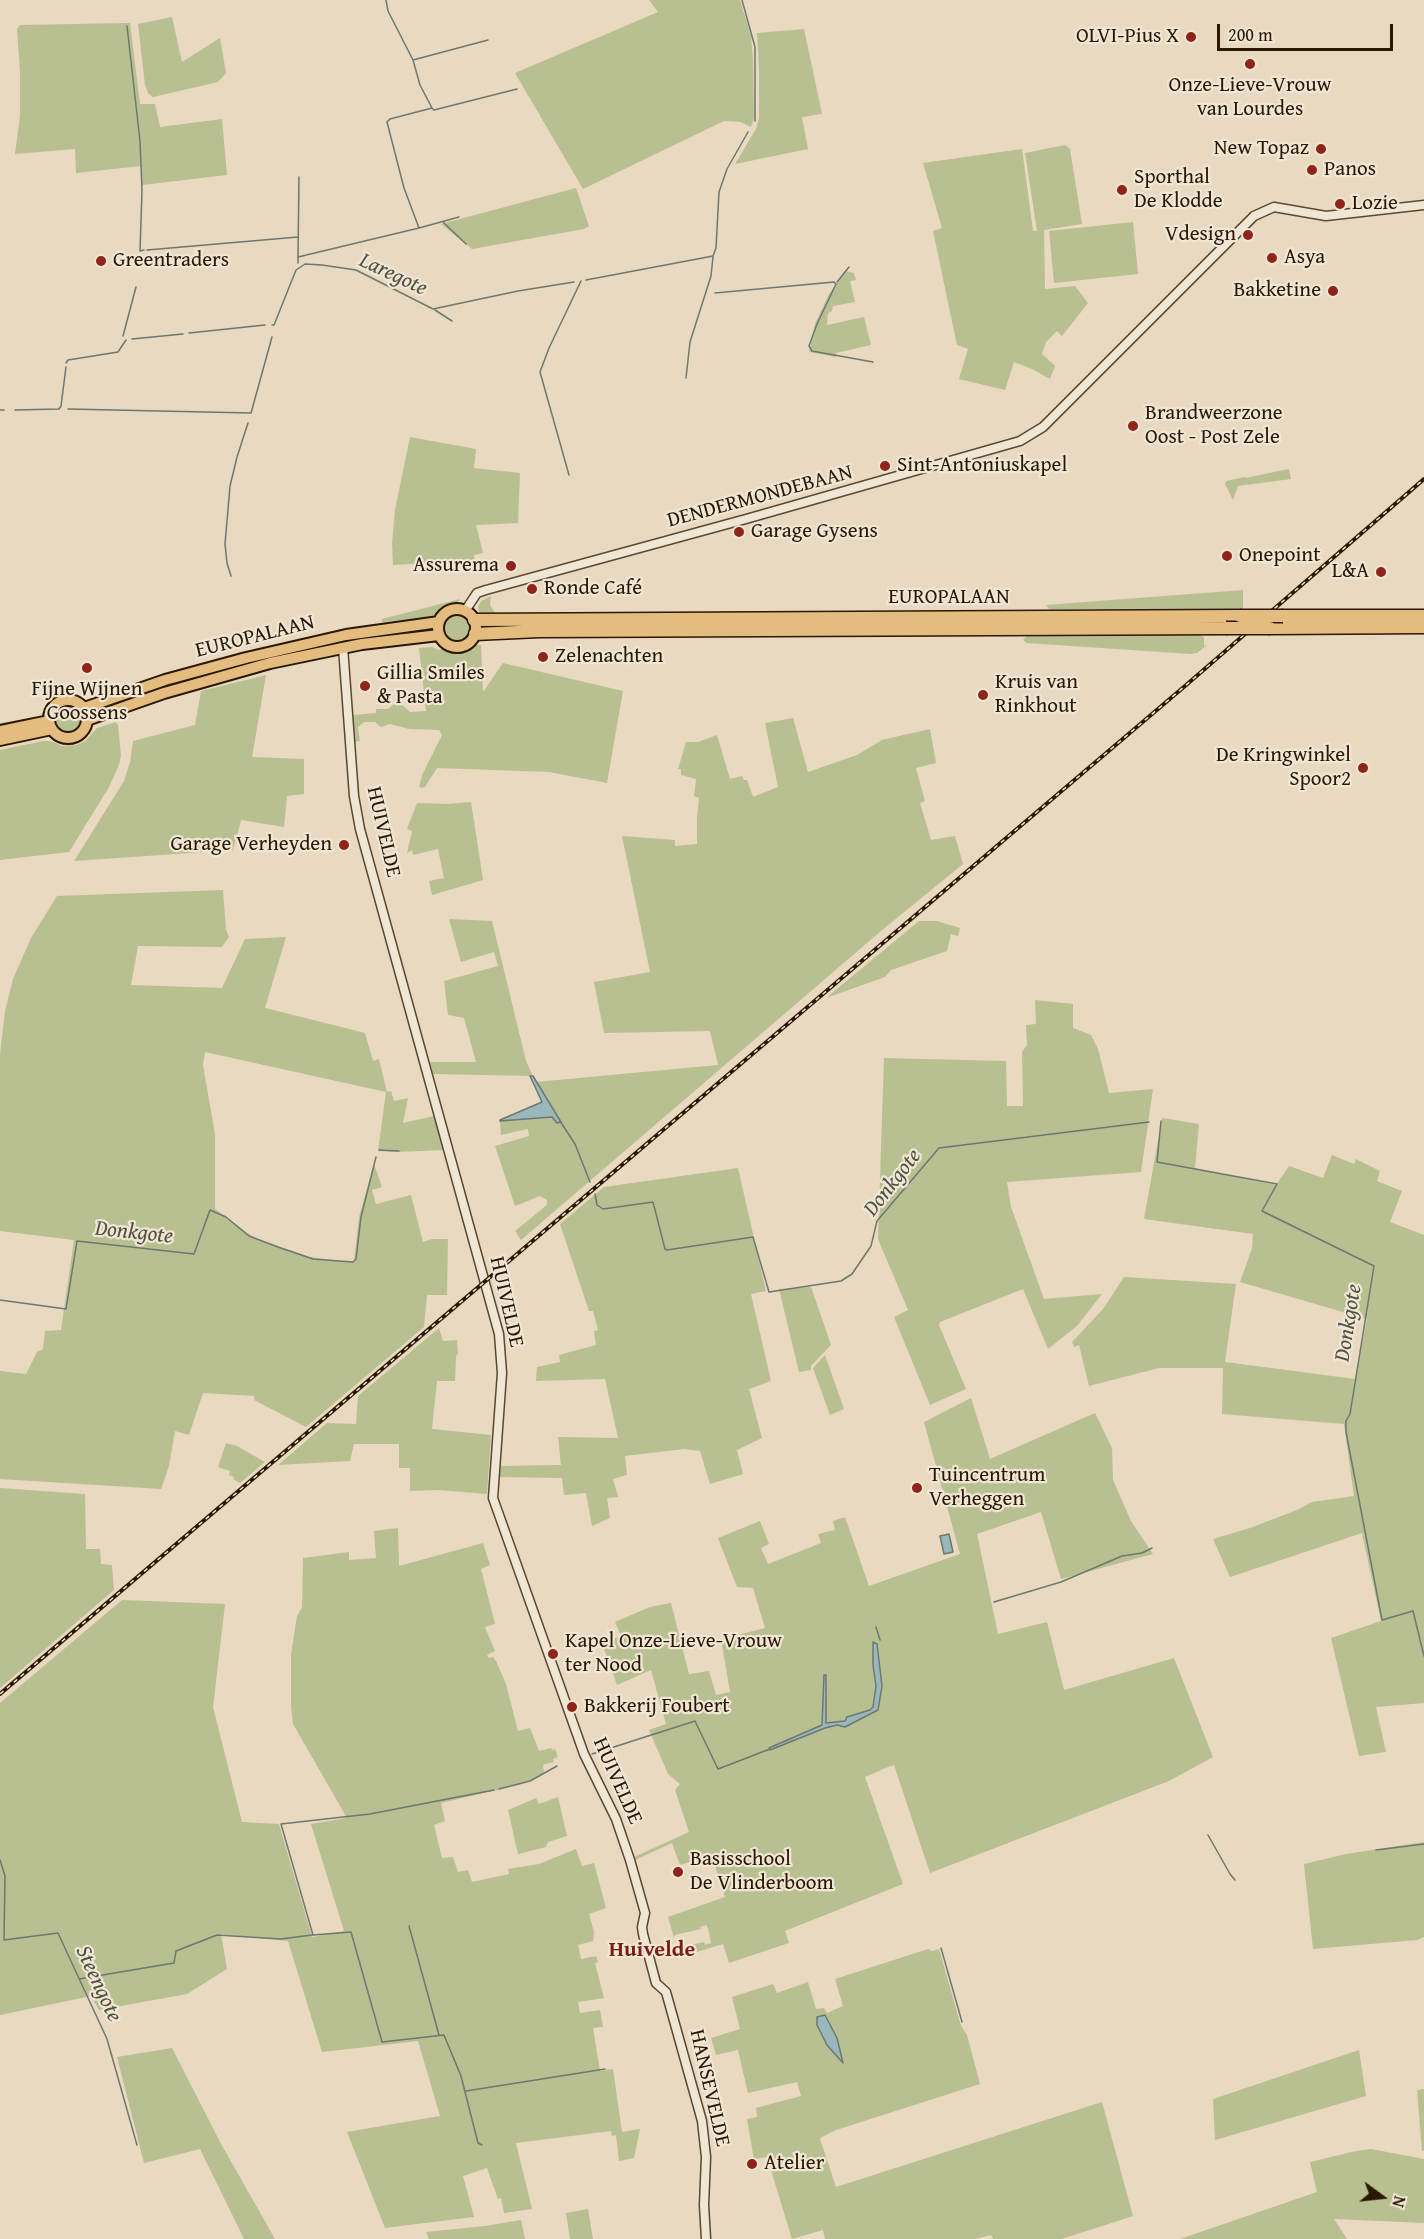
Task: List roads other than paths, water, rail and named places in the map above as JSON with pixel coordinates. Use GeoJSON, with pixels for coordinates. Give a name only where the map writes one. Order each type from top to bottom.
{"type":"FeatureCollection","features":[{"type":"Feature","properties":{"kind":"highway","name":"EUROPALAAN"},"geometry":{"type":"LineString","coordinates":[[474,620],[1424,616]]}},
{"type":"Feature","properties":{"kind":"highway","name":"EUROPALAAN"},"geometry":{"type":"LineString","coordinates":[[475,634],[539,631],[1424,627]]}},
{"type":"Feature","properties":{"kind":"main road","name":"EUROPALAAN"},"geometry":{"type":"LineString","coordinates":[[465,610],[450,610],[439,622],[346,635],[246,658],[165,680],[84,708],[77,702],[62,700],[51,710],[51,725],[62,737],[71,738],[82,732],[87,720],[186,686],[270,663],[343,647],[439,635],[446,643],[459,647],[466,645],[475,634]]}},
{"type":"Feature","properties":{"kind":"main road"},"geometry":{"type":"LineString","coordinates":[[465,610],[474,620],[475,634]]}},
{"type":"Feature","properties":{"kind":"main road"},"geometry":{"type":"LineString","coordinates":[[439,622],[439,635]]}},
{"type":"Feature","properties":{"kind":"main road"},"geometry":{"type":"LineString","coordinates":[[84,708],[87,720]]}},
{"type":"Feature","properties":{"kind":"main road","name":"EUROPALAAN"},"geometry":{"type":"LineString","coordinates":[[0,731],[51,725]]}},
{"type":"Feature","properties":{"kind":"main road","name":"EUROPALAAN"},"geometry":{"type":"LineString","coordinates":[[0,740],[51,725]]}},
{"type":"Feature","properties":{"kind":"street","name":"DENDERMONDEBAAN"},"geometry":{"type":"LineString","coordinates":[[465,610],[477,593],[486,590],[845,492],[1027,438],[1043,427],[1245,223],[1269,208],[1278,207],[1326,216],[1424,205]]}},
{"type":"Feature","properties":{"kind":"street","name":"HUIVELDE"},"geometry":{"type":"LineString","coordinates":[[343,647],[354,796],[360,829],[499,1334],[502,1372],[493,1498],[584,1754],[621,1832],[645,1913],[643,1934],[656,1983],[666,1992],[674,2017]]}},
{"type":"Feature","properties":{"kind":"street","name":"HANSEVELDE"},"geometry":{"type":"LineString","coordinates":[[674,2017],[704,2128],[706,2239]]}},
{"type":"Feature","properties":{"kind":"water"},"geometry":{"type":"Polygon","coordinates":[[[530,1076],[533,1076],[561,1122],[557,1123],[552,1117],[500,1121],[542,1102],[530,1076]]]}},
{"type":"Feature","properties":{"kind":"water"},"geometry":{"type":"Polygon","coordinates":[[[949,1534],[953,1552],[944,1554],[940,1536],[949,1534]]]}},
{"type":"Feature","properties":{"kind":"water"},"geometry":{"type":"Polygon","coordinates":[[[873,1642],[877,1644],[882,1686],[878,1710],[845,1727],[837,1725],[825,1728],[770,1750],[769,1748],[822,1725],[824,1675],[826,1675],[826,1723],[845,1721],[847,1717],[873,1707],[876,1686],[873,1642]]]}},
{"type":"Feature","properties":{"kind":"water"},"geometry":{"type":"Polygon","coordinates":[[[825,2015],[837,2038],[843,2063],[827,2045],[817,2025],[817,2017],[825,2015]]]}},
{"type":"Feature","properties":{"kind":"waterway"},"geometry":{"type":"LineString","coordinates":[[298,263],[298,257],[419,228],[404,188],[387,122],[390,119],[432,108],[420,85],[413,60],[388,11],[386,0]]}},
{"type":"Feature","properties":{"kind":"waterway","name":"Laregote"},"geometry":{"type":"LineString","coordinates":[[742,0],[755,47],[755,121]]}},
{"type":"Feature","properties":{"kind":"waterway"},"geometry":{"type":"LineString","coordinates":[[127,26],[140,141],[142,190],[140,251],[144,250]]}},
{"type":"Feature","properties":{"kind":"waterway"},"geometry":{"type":"LineString","coordinates":[[413,60],[488,40]]}},
{"type":"Feature","properties":{"kind":"waterway"},"geometry":{"type":"LineString","coordinates":[[432,108],[434,110],[517,89]]}},
{"type":"Feature","properties":{"kind":"waterway","name":"Laregote"},"geometry":{"type":"LineString","coordinates":[[586,280],[713,256],[716,248],[719,192],[727,169],[748,132]]}},
{"type":"Feature","properties":{"kind":"waterway"},"geometry":{"type":"LineString","coordinates":[[298,257],[299,177]]}},
{"type":"Feature","properties":{"kind":"waterway"},"geometry":{"type":"LineString","coordinates":[[419,228],[459,217]]}},
{"type":"Feature","properties":{"kind":"waterway"},"geometry":{"type":"LineString","coordinates":[[443,222],[466,244]]}},
{"type":"Feature","properties":{"kind":"waterway"},"geometry":{"type":"LineString","coordinates":[[147,250],[298,237]]}},
{"type":"Feature","properties":{"kind":"waterway"},"geometry":{"type":"LineString","coordinates":[[686,378],[690,342],[711,276],[713,257]]}},
{"type":"Feature","properties":{"kind":"waterway","name":"Laregote"},"geometry":{"type":"LineString","coordinates":[[272,325],[274,325],[296,270],[305,264],[356,270],[433,309],[574,282]]}},
{"type":"Feature","properties":{"kind":"waterway"},"geometry":{"type":"LineString","coordinates":[[837,282],[849,267]]}},
{"type":"Feature","properties":{"kind":"waterway"},"geometry":{"type":"LineString","coordinates":[[569,475],[540,372],[581,281]]}},
{"type":"Feature","properties":{"kind":"waterway"},"geometry":{"type":"LineString","coordinates":[[715,293],[834,282],[836,284],[809,346],[812,351],[873,362]]}},
{"type":"Feature","properties":{"kind":"waterway"},"geometry":{"type":"LineString","coordinates":[[123,336],[136,287]]}},
{"type":"Feature","properties":{"kind":"waterway"},"geometry":{"type":"LineString","coordinates":[[435,310],[452,321]]}},
{"type":"Feature","properties":{"kind":"waterway","name":"Laregote"},"geometry":{"type":"LineString","coordinates":[[189,333],[265,325]]}},
{"type":"Feature","properties":{"kind":"waterway","name":"Laregote"},"geometry":{"type":"LineString","coordinates":[[132,339],[183,334]]}},
{"type":"Feature","properties":{"kind":"waterway"},"geometry":{"type":"LineString","coordinates":[[68,409],[251,413],[272,337]]}},
{"type":"Feature","properties":{"kind":"waterway","name":"Laregote"},"geometry":{"type":"LineString","coordinates":[[66,363],[68,360],[118,352],[126,340]]}},
{"type":"Feature","properties":{"kind":"waterway","name":"Laregote"},"geometry":{"type":"LineString","coordinates":[[15,410],[59,409],[66,367]]}},
{"type":"Feature","properties":{"kind":"waterway"},"geometry":{"type":"LineString","coordinates":[[231,576],[225,544],[230,486],[248,423]]}},
{"type":"Feature","properties":{"kind":"waterway","name":"Donkgote"},"geometry":{"type":"LineString","coordinates":[[560,1121],[575,1144],[590,1182]]}},
{"type":"Feature","properties":{"kind":"waterway","name":"Donkgote"},"geometry":{"type":"LineString","coordinates":[[1161,1121],[1157,1162],[1277,1184],[1262,1211],[1374,1266],[1350,1414],[1346,1421],[1346,1432],[1382,1620],[1413,1611],[1424,1656]]}},
{"type":"Feature","properties":{"kind":"waterway","name":"Donkgote"},"geometry":{"type":"LineString","coordinates":[[595,1194],[597,1205],[603,1209],[653,1202],[667,1250],[753,1237],[769,1292],[841,1281],[852,1274],[871,1246],[877,1221],[939,1148],[1149,1122]]}},
{"type":"Feature","properties":{"kind":"waterway","name":"Donkgote"},"geometry":{"type":"LineString","coordinates":[[379,1150],[399,1151]]}},
{"type":"Feature","properties":{"kind":"waterway","name":"Donkgote"},"geometry":{"type":"LineString","coordinates":[[0,1300],[66,1309],[77,1241],[194,1254],[210,1210],[226,1217],[249,1236],[278,1247],[313,1259],[353,1262],[356,1259],[361,1217],[376,1157]]}},
{"type":"Feature","properties":{"kind":"waterway"},"geometry":{"type":"LineString","coordinates":[[994,1602],[1061,1582],[1122,1556],[1142,1553],[1152,1548]]}},
{"type":"Feature","properties":{"kind":"waterway"},"geometry":{"type":"LineString","coordinates":[[876,1627],[880,1640]]}},
{"type":"Feature","properties":{"kind":"waterway"},"geometry":{"type":"LineString","coordinates":[[592,1754],[695,1721],[718,1769],[770,1749]]}},
{"type":"Feature","properties":{"kind":"waterway"},"geometry":{"type":"LineString","coordinates":[[499,1789],[530,1781],[557,1766]]}},
{"type":"Feature","properties":{"kind":"waterway"},"geometry":{"type":"LineString","coordinates":[[482,2145],[478,2143],[461,2076],[444,2035],[382,2042],[351,1932],[313,1935],[281,1824],[370,1814],[494,1790]]}},
{"type":"Feature","properties":{"kind":"waterway"},"geometry":{"type":"LineString","coordinates":[[1208,1835],[1235,1880]]}},
{"type":"Feature","properties":{"kind":"waterway"},"geometry":{"type":"LineString","coordinates":[[1376,1850],[1424,1844]]}},
{"type":"Feature","properties":{"kind":"waterway","name":"Steengote"},"geometry":{"type":"LineString","coordinates":[[0,1860],[5,1876],[4,1940],[58,1933],[107,2039],[137,2145]]}},
{"type":"Feature","properties":{"kind":"waterway"},"geometry":{"type":"LineString","coordinates":[[409,1926],[439,2035]]}},
{"type":"Feature","properties":{"kind":"waterway"},"geometry":{"type":"LineString","coordinates":[[79,1979],[174,1963],[176,1951],[217,1935],[281,1939],[312,1935]]}},
{"type":"Feature","properties":{"kind":"waterway"},"geometry":{"type":"LineString","coordinates":[[941,1948],[962,2022]]}},
{"type":"Feature","properties":{"kind":"waterway"},"geometry":{"type":"LineString","coordinates":[[466,2091],[605,2069]]}},
{"type":"Feature","properties":{"kind":"railway"},"geometry":{"type":"LineString","coordinates":[[0,1694],[1185,686],[1424,479]]}},
{"type":"Feature","properties":{"kind":"place","name":"OLVI-Pius X"},"geometry":{"type":"Point","coordinates":[1191,37]}},
{"type":"Feature","properties":{"kind":"place","name":"Onze-Lieve-Vrouw van Lourdes"},"geometry":{"type":"Point","coordinates":[1250,64]}},
{"type":"Feature","properties":{"kind":"place","name":"New Topaz"},"geometry":{"type":"Point","coordinates":[1321,149]}},
{"type":"Feature","properties":{"kind":"place","name":"Panos"},"geometry":{"type":"Point","coordinates":[1312,170]}},
{"type":"Feature","properties":{"kind":"place","name":"Sporthal De Klodde"},"geometry":{"type":"Point","coordinates":[1122,190]}},
{"type":"Feature","properties":{"kind":"place","name":"Lozie"},"geometry":{"type":"Point","coordinates":[1340,204]}},
{"type":"Feature","properties":{"kind":"place","name":"Vdesign"},"geometry":{"type":"Point","coordinates":[1248,235]}},
{"type":"Feature","properties":{"kind":"place","name":"Asya"},"geometry":{"type":"Point","coordinates":[1272,258]}},
{"type":"Feature","properties":{"kind":"place","name":"Greentraders"},"geometry":{"type":"Point","coordinates":[101,261]}},
{"type":"Feature","properties":{"kind":"place","name":"Bakketine"},"geometry":{"type":"Point","coordinates":[1333,291]}},
{"type":"Feature","properties":{"kind":"place","name":"Brandweerzone Oost - Post Zele"},"geometry":{"type":"Point","coordinates":[1133,426]}},
{"type":"Feature","properties":{"kind":"place","name":"Sint-Antoniuskapel"},"geometry":{"type":"Point","coordinates":[885,466]}},
{"type":"Feature","properties":{"kind":"place","name":"Garage Gysens"},"geometry":{"type":"Point","coordinates":[739,532]}},
{"type":"Feature","properties":{"kind":"place","name":"Onepoint"},"geometry":{"type":"Point","coordinates":[1227,556]}},
{"type":"Feature","properties":{"kind":"place","name":"Assurema"},"geometry":{"type":"Point","coordinates":[511,566]}},
{"type":"Feature","properties":{"kind":"place","name":"L&A"},"geometry":{"type":"Point","coordinates":[1381,572]}},
{"type":"Feature","properties":{"kind":"place","name":"Ronde Café"},"geometry":{"type":"Point","coordinates":[532,589]}},
{"type":"Feature","properties":{"kind":"place","name":"Zelenachten"},"geometry":{"type":"Point","coordinates":[543,657]}},
{"type":"Feature","properties":{"kind":"place","name":"Fijne Wijnen Goossens"},"geometry":{"type":"Point","coordinates":[87,668]}},
{"type":"Feature","properties":{"kind":"place","name":"Gillia Smiles & Pasta"},"geometry":{"type":"Point","coordinates":[365,686]}},
{"type":"Feature","properties":{"kind":"place","name":"Kruis van Rinkhout"},"geometry":{"type":"Point","coordinates":[983,695]}},
{"type":"Feature","properties":{"kind":"place","name":"De Kringwinkel Spoor2"},"geometry":{"type":"Point","coordinates":[1363,768]}},
{"type":"Feature","properties":{"kind":"place","name":"Garage Verheyden"},"geometry":{"type":"Point","coordinates":[344,845]}},
{"type":"Feature","properties":{"kind":"place","name":"Tuincentrum Verheggen"},"geometry":{"type":"Point","coordinates":[917,1488]}},
{"type":"Feature","properties":{"kind":"place","name":"Kapel Onze-Lieve-Vrouw ter Nood"},"geometry":{"type":"Point","coordinates":[553,1654]}},
{"type":"Feature","properties":{"kind":"place","name":"Bakkerij Foubert"},"geometry":{"type":"Point","coordinates":[572,1707]}},
{"type":"Feature","properties":{"kind":"place","name":"Basisschool De Vlinderboom"},"geometry":{"type":"Point","coordinates":[678,1872]}},
{"type":"Feature","properties":{"kind":"place","name":"Atelier"},"geometry":{"type":"Point","coordinates":[752,2164]}},
{"type":"Feature","properties":{"kind":"district","name":"Huivelde"},"geometry":{"type":"Point","coordinates":[652,1950]}}]}
